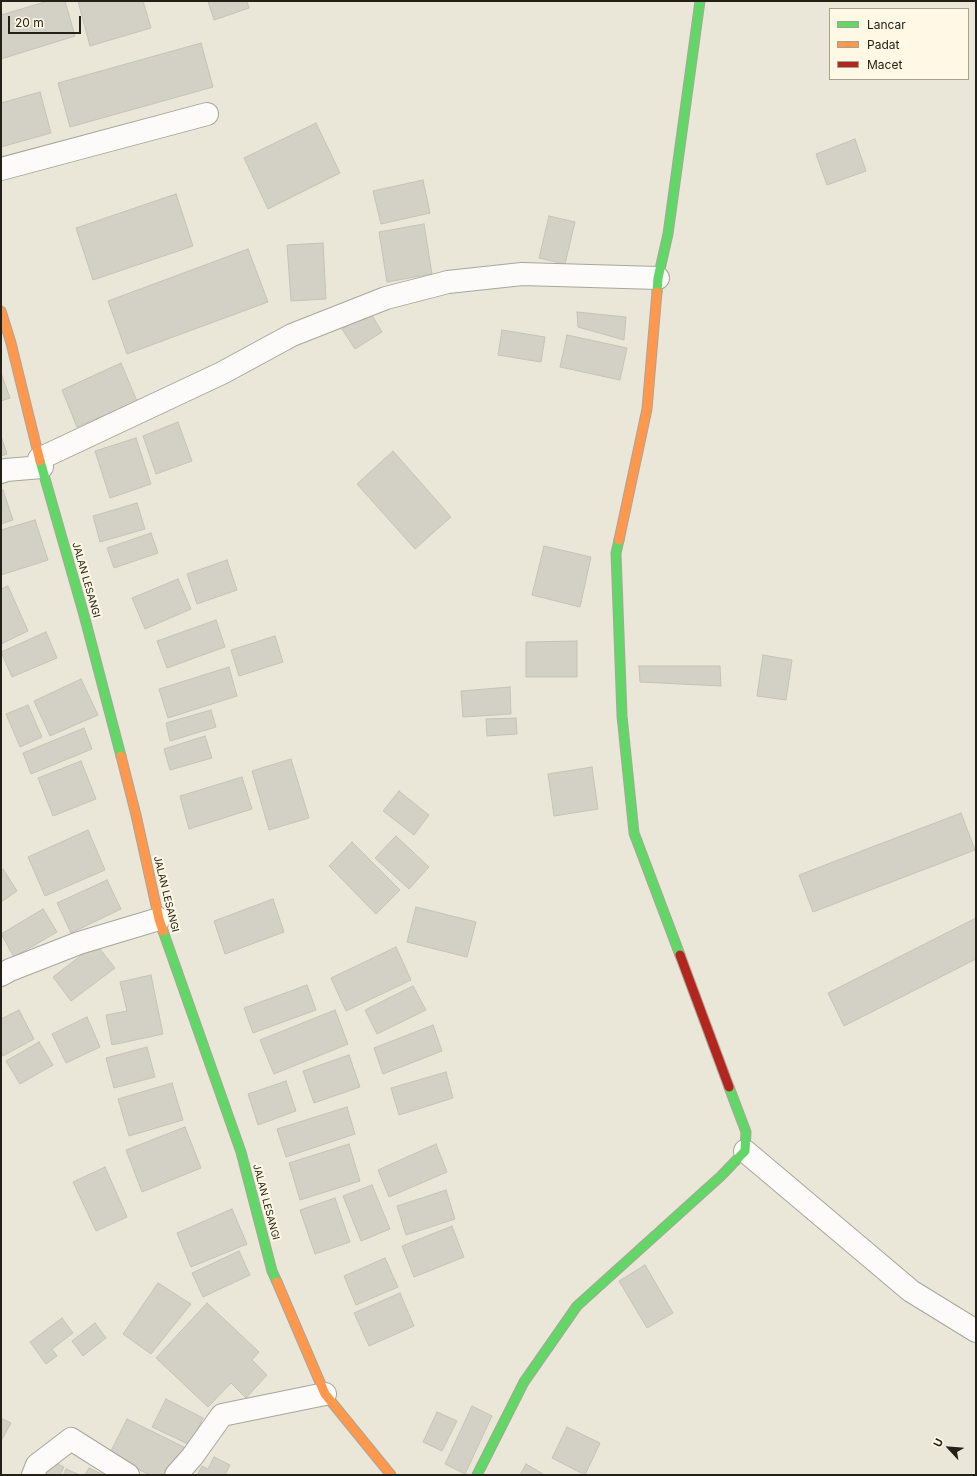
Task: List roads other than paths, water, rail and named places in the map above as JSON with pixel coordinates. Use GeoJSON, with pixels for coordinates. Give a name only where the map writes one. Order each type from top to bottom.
{"type":"FeatureCollection","features":[{"type":"Feature","properties":{"kind":"street"},"geometry":{"type":"LineString","coordinates":[[477,1475],[524,1382],[577,1306],[721,1176],[745,1151],[746,1132],[634,833],[622,716],[616,553],[647,409],[658,278],[668,234],[700,1]]}},
{"type":"Feature","properties":{"kind":"street"},"geometry":{"type":"LineString","coordinates":[[1,169],[207,114]]}},
{"type":"Feature","properties":{"kind":"street"},"geometry":{"type":"LineString","coordinates":[[1,472],[41,463],[222,373],[292,335],[386,298],[448,282],[522,274],[658,278]]}},
{"type":"Feature","properties":{"kind":"street","name":"JALAN LESANGI"},"geometry":{"type":"LineString","coordinates":[[1,311],[11,343],[41,463],[84,615],[136,815],[159,919],[241,1152],[272,1271],[325,1394],[391,1475]]}},
{"type":"Feature","properties":{"kind":"street"},"geometry":{"type":"LineString","coordinates":[[1,975],[10,970],[79,943],[159,919]]}},
{"type":"Feature","properties":{"kind":"street"},"geometry":{"type":"LineString","coordinates":[[745,1151],[911,1291],[976,1331]]}},
{"type":"Feature","properties":{"kind":"street"},"geometry":{"type":"LineString","coordinates":[[176,1475],[192,1457],[222,1415],[325,1394]]}},
{"type":"Feature","properties":{"kind":"street"},"geometry":{"type":"LineString","coordinates":[[33,1475],[37,1465],[71,1439],[128,1475]]}}]}
